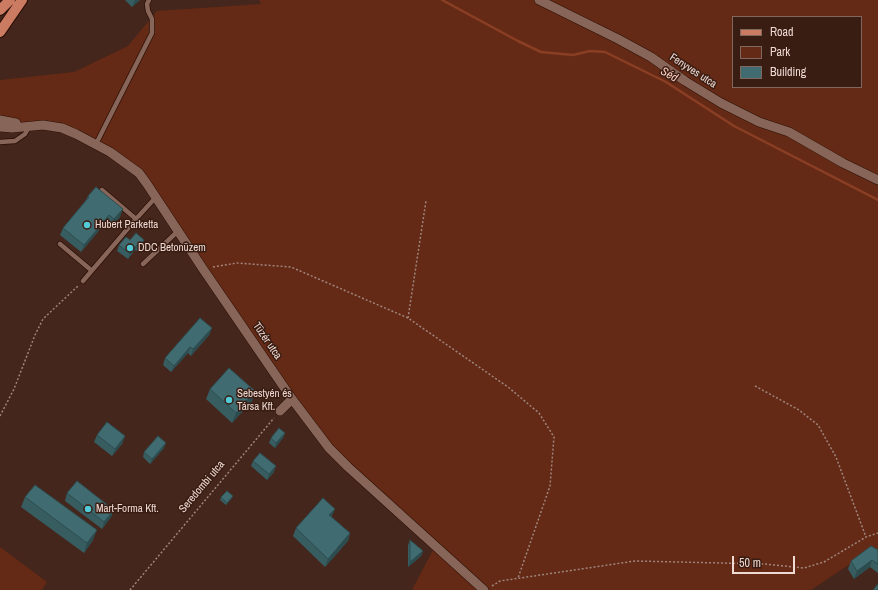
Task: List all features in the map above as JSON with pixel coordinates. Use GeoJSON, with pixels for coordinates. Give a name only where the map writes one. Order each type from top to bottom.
{"type":"FeatureCollection","features":[{"type":"Feature","properties":{"kind":"main road"},"geometry":{"type":"LineString","coordinates":[[0,10],[10,0]]}},
{"type":"Feature","properties":{"kind":"main road"},"geometry":{"type":"LineString","coordinates":[[0,20],[18,0]]}},
{"type":"Feature","properties":{"kind":"main road"},"geometry":{"type":"LineString","coordinates":[[0,32],[22,0]]}},
{"type":"Feature","properties":{"kind":"street","name":"Fenyves utca"},"geometry":{"type":"LineString","coordinates":[[539,0],[588,23],[651,57],[685,82],[721,103],[759,122],[789,132],[843,163],[878,180]]}},
{"type":"Feature","properties":{"kind":"street","name":"Tüzér utca"},"geometry":{"type":"LineString","coordinates":[[0,120],[29,125],[52,126],[76,134],[110,152],[138,173],[156,197],[203,269],[292,399],[329,448],[484,590]]}},
{"type":"Feature","properties":{"kind":"street","name":"Tüzér utca"},"geometry":{"type":"LineString","coordinates":[[0,127],[12,128],[29,125]]}},
{"type":"Feature","properties":{"kind":"street"},"geometry":{"type":"LineString","coordinates":[[280,411],[292,399]]}},
{"type":"Feature","properties":{"kind":"lane"},"geometry":{"type":"LineString","coordinates":[[96,144],[152,33],[152,19],[147,4],[149,0]]}},
{"type":"Feature","properties":{"kind":"lane"},"geometry":{"type":"LineString","coordinates":[[0,142],[15,141],[25,134],[29,125]]}},
{"type":"Feature","properties":{"kind":"lane"},"geometry":{"type":"LineString","coordinates":[[102,190],[136,219]]}},
{"type":"Feature","properties":{"kind":"lane"},"geometry":{"type":"LineString","coordinates":[[83,281],[156,197]]}},
{"type":"Feature","properties":{"kind":"lane"},"geometry":{"type":"LineString","coordinates":[[143,264],[178,231]]}},
{"type":"Feature","properties":{"kind":"lane"},"geometry":{"type":"LineString","coordinates":[[60,244],[91,270]]}},
{"type":"Feature","properties":{"kind":"path"},"geometry":{"type":"LineString","coordinates":[[408,318],[426,201]]}},
{"type":"Feature","properties":{"kind":"path"},"geometry":{"type":"LineString","coordinates":[[203,269],[236,263],[291,267],[408,318],[508,387],[539,413],[554,437],[550,486],[518,578]]}},
{"type":"Feature","properties":{"kind":"path"},"geometry":{"type":"LineString","coordinates":[[0,416],[14,389],[35,335],[43,319],[83,281]]}},
{"type":"Feature","properties":{"kind":"path"},"geometry":{"type":"LineString","coordinates":[[755,386],[798,410],[818,425],[836,457],[866,537]]}},
{"type":"Feature","properties":{"kind":"path","name":"Seredombi utca"},"geometry":{"type":"LineString","coordinates":[[130,590],[280,411]]}},
{"type":"Feature","properties":{"kind":"path"},"geometry":{"type":"LineString","coordinates":[[488,590],[500,581],[635,561],[764,564],[804,568],[824,562],[866,537],[878,533]]}},
{"type":"Feature","properties":{"kind":"green space"},"geometry":{"type":"Polygon","coordinates":[[[259,0],[878,0],[878,559],[868,552],[811,590],[412,590],[434,548],[345,468],[146,184],[96,145],[53,129],[0,130],[0,80],[74,72],[128,46],[157,11],[261,4],[259,0]]]}},
{"type":"Feature","properties":{"kind":"green space"},"geometry":{"type":"Polygon","coordinates":[[[0,547],[47,582],[42,590],[0,590],[0,547]]]}},
{"type":"Feature","properties":{"kind":"building","name":"Hubert Parketta"},"geometry":{"type":"Polygon","coordinates":[[[96,187],[123,209],[114,219],[109,215],[84,245],[63,228],[96,187]]]}},
{"type":"Feature","properties":{"kind":"building"},"geometry":{"type":"Polygon","coordinates":[[[136,233],[144,240],[139,246],[137,245],[130,254],[119,245],[126,237],[130,240],[136,233]]]}},
{"type":"Feature","properties":{"kind":"building"},"geometry":{"type":"Polygon","coordinates":[[[200,318],[212,328],[193,349],[190,347],[174,366],[165,358],[200,318]]]}},
{"type":"Feature","properties":{"kind":"building"},"geometry":{"type":"Polygon","coordinates":[[[229,368],[255,391],[236,413],[210,389],[229,368]]]}},
{"type":"Feature","properties":{"kind":"building"},"geometry":{"type":"Polygon","coordinates":[[[107,422],[125,436],[115,449],[97,435],[107,422]]]}},
{"type":"Feature","properties":{"kind":"building"},"geometry":{"type":"Polygon","coordinates":[[[279,428],[285,433],[276,443],[271,438],[279,428]]]}},
{"type":"Feature","properties":{"kind":"building"},"geometry":{"type":"Polygon","coordinates":[[[158,436],[166,443],[152,459],[144,452],[158,436]]]}},
{"type":"Feature","properties":{"kind":"building"},"geometry":{"type":"Polygon","coordinates":[[[260,453],[276,466],[269,474],[253,461],[260,453]]]}},
{"type":"Feature","properties":{"kind":"building"},"geometry":{"type":"Polygon","coordinates":[[[77,481],[114,510],[104,522],[67,493],[77,481]]]}},
{"type":"Feature","properties":{"kind":"building"},"geometry":{"type":"Polygon","coordinates":[[[35,485],[97,530],[87,543],[25,497],[35,485]]]}},
{"type":"Feature","properties":{"kind":"building"},"geometry":{"type":"Polygon","coordinates":[[[227,491],[233,496],[227,503],[221,497],[227,491]]]}},
{"type":"Feature","properties":{"kind":"building"},"geometry":{"type":"Polygon","coordinates":[[[323,498],[335,509],[329,515],[350,533],[328,559],[296,528],[323,498]]]}},
{"type":"Feature","properties":{"kind":"building"},"geometry":{"type":"Polygon","coordinates":[[[410,540],[423,551],[410,562],[410,540]]]}},
{"type":"Feature","properties":{"kind":"building"},"geometry":{"type":"Polygon","coordinates":[[[871,546],[878,550],[878,564],[872,560],[857,571],[851,561],[871,546]]]}},
{"type":"Feature","properties":{"kind":"building"},"geometry":{"type":"Polygon","coordinates":[[[878,584],[878,590],[873,590],[878,584]]]}},
{"type":"Feature","properties":{"kind":"waterway","name":"Séd"},"geometry":{"type":"LineString","coordinates":[[442,0],[541,52],[573,55],[590,51],[605,52],[666,82],[734,126],[878,200]]}},
{"type":"Feature","properties":{"kind":"place","name":"Hubert Parketta"},"geometry":{"type":"Point","coordinates":[87,225]}},
{"type":"Feature","properties":{"kind":"place","name":"DDC Betonüzem"},"geometry":{"type":"Point","coordinates":[130,248]}},
{"type":"Feature","properties":{"kind":"place","name":"Sebestyén és Társa Kft."},"geometry":{"type":"Point","coordinates":[229,400]}},
{"type":"Feature","properties":{"kind":"place","name":"Mart-Forma Kft."},"geometry":{"type":"Point","coordinates":[88,509]}}]}
